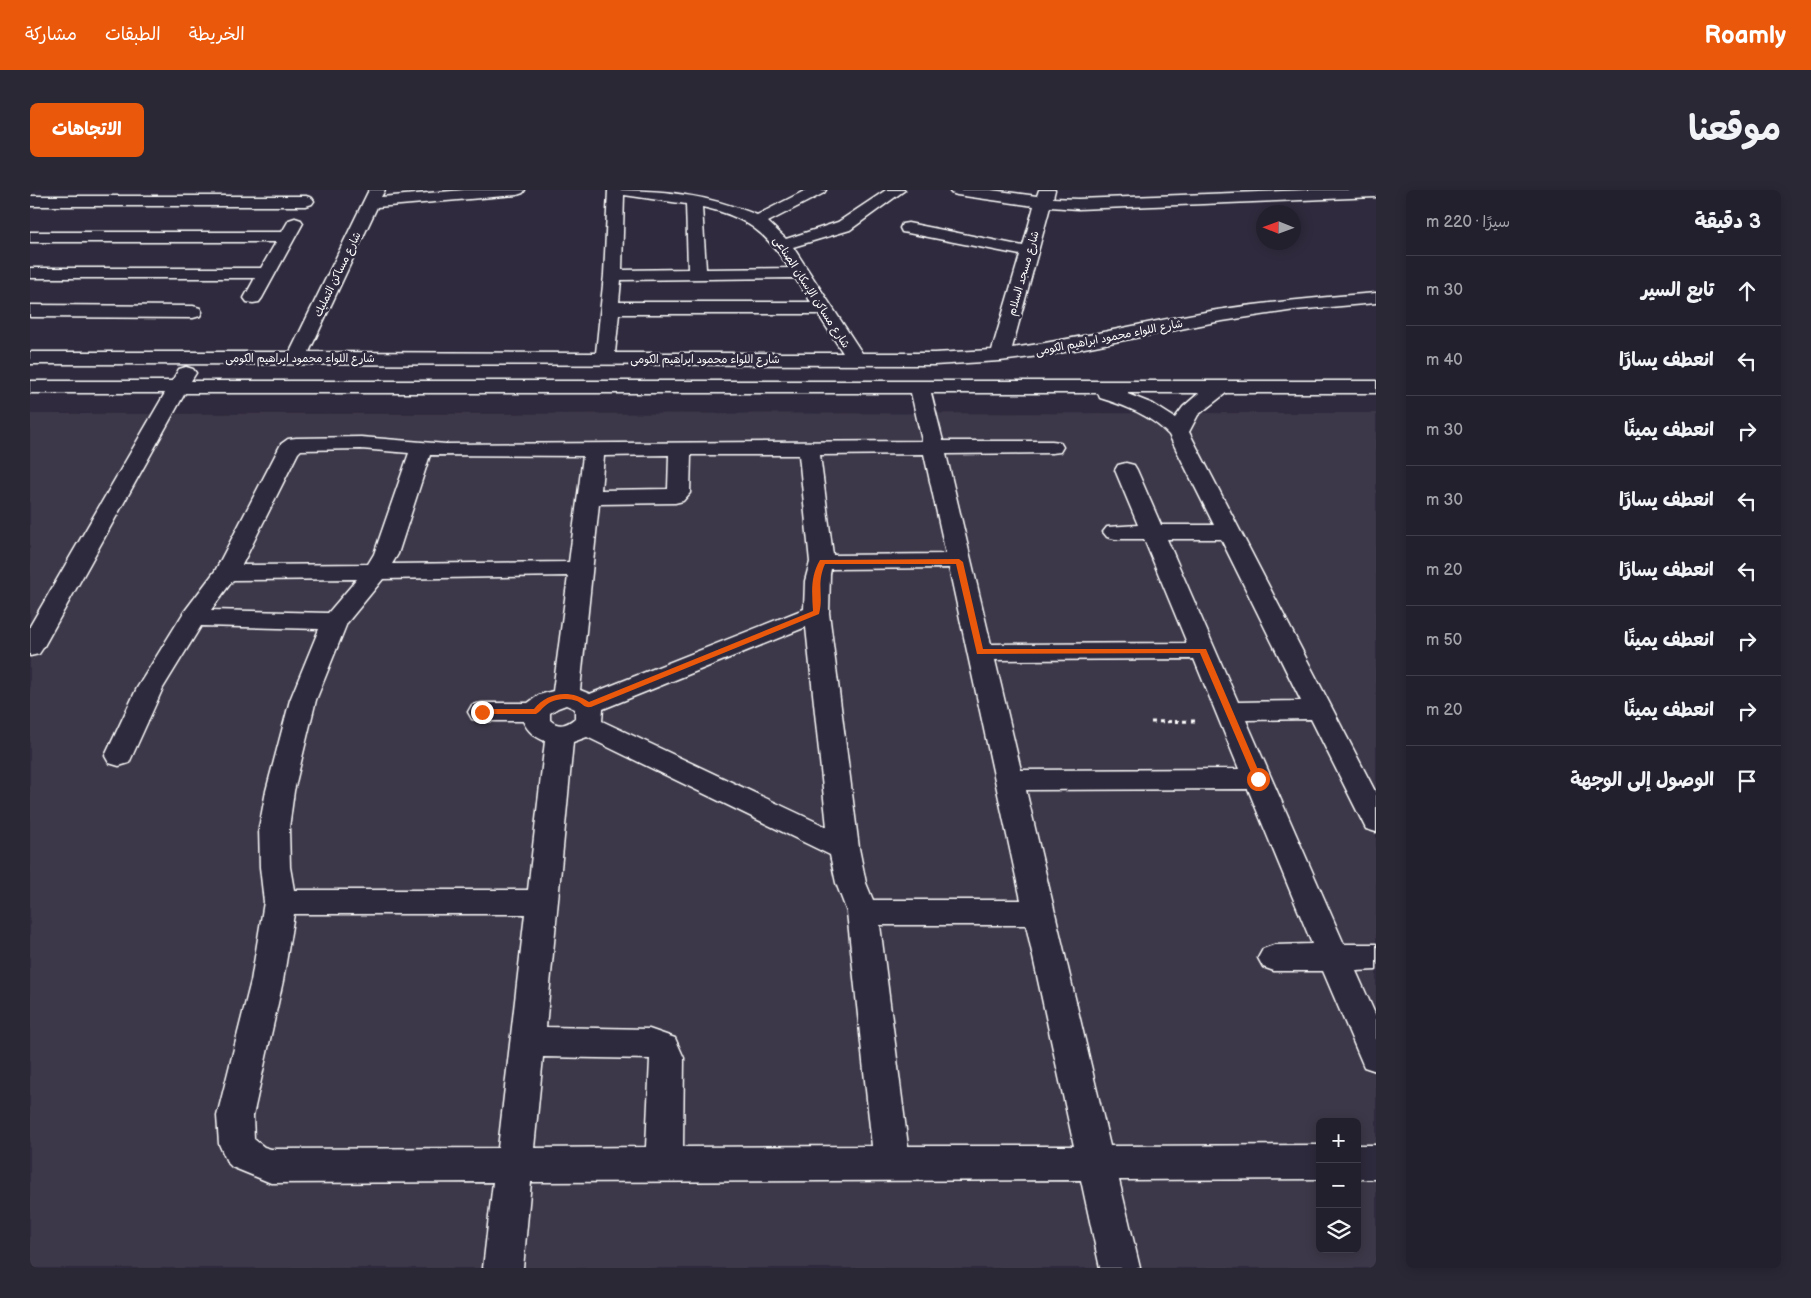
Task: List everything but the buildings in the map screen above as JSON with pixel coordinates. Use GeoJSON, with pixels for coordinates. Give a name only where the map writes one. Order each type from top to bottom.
{"type":"FeatureCollection","features":[{"type":"Feature","properties":{"kind":"street"},"geometry":{"type":"LineString","coordinates":[[374,196],[517,190]]}},
{"type":"Feature","properties":{"kind":"street"},"geometry":{"type":"LineString","coordinates":[[605,358],[611,308],[616,190]]}},
{"type":"Feature","properties":{"kind":"street","name":"شارع مساكن الإسكان الصناعى"},"geometry":{"type":"LineString","coordinates":[[621,190],[699,203],[736,212],[769,228],[801,273],[856,359]]}},
{"type":"Feature","properties":{"kind":"street"},"geometry":{"type":"LineString","coordinates":[[758,221],[818,190]]}},
{"type":"Feature","properties":{"kind":"street"},"geometry":{"type":"LineString","coordinates":[[783,246],[844,226],[897,190]]}},
{"type":"Feature","properties":{"kind":"street"},"geometry":{"type":"LineString","coordinates":[[957,190],[1045,196],[1095,204],[1332,192],[1376,192]]}},
{"type":"Feature","properties":{"kind":"street"},"geometry":{"type":"LineString","coordinates":[[697,274],[699,203],[728,194]]}},
{"type":"Feature","properties":{"kind":"street"},"geometry":{"type":"LineString","coordinates":[[30,299],[115,196]]}},
{"type":"Feature","properties":{"kind":"street"},"geometry":{"type":"LineString","coordinates":[[30,201],[115,196],[309,196],[253,298]]}},
{"type":"Feature","properties":{"kind":"street"},"geometry":{"type":"LineString","coordinates":[[130,312],[210,196]]}},
{"type":"Feature","properties":{"kind":"street","name":"شارع مساكن التمليك"},"geometry":{"type":"LineString","coordinates":[[297,358],[374,196]]}},
{"type":"Feature","properties":{"kind":"street","name":"شارع مسجد السلام"},"geometry":{"type":"LineString","coordinates":[[1000,355],[1045,196]]}},
{"type":"Feature","properties":{"kind":"street"},"geometry":{"type":"LineString","coordinates":[[908,228],[1029,252]]}},
{"type":"Feature","properties":{"kind":"street"},"geometry":{"type":"LineString","coordinates":[[30,237],[287,237]]}},
{"type":"Feature","properties":{"kind":"street"},"geometry":{"type":"LineString","coordinates":[[30,273],[51,273],[165,261],[266,273]]}},
{"type":"Feature","properties":{"kind":"street"},"geometry":{"type":"LineString","coordinates":[[613,275],[801,273]]}},
{"type":"Feature","properties":{"kind":"street","name":"شارع اللواء محمود ابراهيم الكومى"},"geometry":{"type":"LineString","coordinates":[[30,358],[934,359],[1000,355],[1054,348],[1224,315],[1295,305],[1376,298]]}},
{"type":"Feature","properties":{"kind":"street"},"geometry":{"type":"LineString","coordinates":[[611,308],[823,308]]}},
{"type":"Feature","properties":{"kind":"street"},"geometry":{"type":"LineString","coordinates":[[30,311],[193,312]]}},
{"type":"Feature","properties":{"kind":"street"},"geometry":{"type":"LineString","coordinates":[[30,648],[195,358]]}},
{"type":"Feature","properties":{"kind":"street"},"geometry":{"type":"LineString","coordinates":[[30,387],[1376,387]]}},
{"type":"Feature","properties":{"kind":"street"},"geometry":{"type":"LineString","coordinates":[[920,387],[1120,1268]]}},
{"type":"Feature","properties":{"kind":"street"},"geometry":{"type":"LineString","coordinates":[[1087,387],[1143,407],[1164,418],[1178,432],[1376,821]]}},
{"type":"Feature","properties":{"kind":"street"},"geometry":{"type":"LineString","coordinates":[[1178,432],[1188,412],[1196,403],[1222,387]]}},
{"type":"Feature","properties":{"kind":"street"},"geometry":{"type":"LineString","coordinates":[[119,756],[150,688],[193,618],[226,573],[290,447],[300,444],[337,442],[422,448],[594,450],[1052,447]]}},
{"type":"Feature","properties":{"kind":"street"},"geometry":{"type":"LineString","coordinates":[[422,448],[386,554],[377,570],[335,621],[303,700],[280,791],[274,828],[275,867],[280,902],[267,981],[235,1116],[233,1134],[238,1150],[251,1160],[272,1166],[1316,1162]]}},
{"type":"Feature","properties":{"kind":"street"},"geometry":{"type":"LineString","coordinates":[[809,449],[822,562],[817,573],[815,586],[817,613],[844,848],[851,882],[863,912],[892,1164]]}},
{"type":"Feature","properties":{"kind":"street"},"geometry":{"type":"LineString","coordinates":[[503,1268],[543,902],[575,715],[580,569],[594,450]]}},
{"type":"Feature","properties":{"kind":"street"},"geometry":{"type":"LineString","coordinates":[[588,497],[675,496],[679,493],[680,450]]}},
{"type":"Feature","properties":{"kind":"street"},"geometry":{"type":"LineString","coordinates":[[1126,470],[1376,1056]]}},
{"type":"Feature","properties":{"kind":"street"},"geometry":{"type":"LineString","coordinates":[[1115,532],[1229,532]]}},
{"type":"Feature","properties":{"kind":"street"},"geometry":{"type":"LineString","coordinates":[[822,562],[959,562]]}},
{"type":"Feature","properties":{"kind":"street"},"geometry":{"type":"LineString","coordinates":[[226,573],[580,569]]}},
{"type":"Feature","properties":{"kind":"street"},"geometry":{"type":"LineString","coordinates":[[482,712],[536,712],[535,720],[540,727],[549,733],[575,715],[817,613]]}},
{"type":"Feature","properties":{"kind":"street"},"geometry":{"type":"LineString","coordinates":[[193,618],[335,621]]}},
{"type":"Feature","properties":{"kind":"street"},"geometry":{"type":"LineString","coordinates":[[980,652],[1203,651]]}},
{"type":"Feature","properties":{"kind":"street"},"geometry":{"type":"LineString","coordinates":[[1231,716],[1319,710]]}},
{"type":"Feature","properties":{"kind":"street"},"geometry":{"type":"LineString","coordinates":[[575,715],[844,848]]}},
{"type":"Feature","properties":{"kind":"street"},"geometry":{"type":"LineString","coordinates":[[1009,780],[1258,779]]}},
{"type":"Feature","properties":{"kind":"street"},"geometry":{"type":"LineString","coordinates":[[280,902],[543,902]]}},
{"type":"Feature","properties":{"kind":"street"},"geometry":{"type":"LineString","coordinates":[[863,912],[1039,913]]}},
{"type":"Feature","properties":{"kind":"street"},"geometry":{"type":"LineString","coordinates":[[1274,958],[1376,956]]}},
{"type":"Feature","properties":{"kind":"street"},"geometry":{"type":"LineString","coordinates":[[527,1042],[648,1044],[658,1045],[664,1050],[667,1058],[664,1164]]}},
{"type":"Feature","properties":{"kind":"street"},"geometry":{"type":"LineString","coordinates":[[1361,1162],[1376,1162]]}},
{"type":"Feature","properties":{"kind":"path"},"geometry":{"type":"LineString","coordinates":[[1151,722],[1231,716]]}},
{"type":"Feature","properties":{"kind":"shaded area"},"geometry":{"type":"Polygon","coordinates":[[[1376,413],[1376,1268],[30,1268],[30,414],[1376,413]]]}},
{"type":"Feature","properties":{"kind":"route"},"geometry":{"type":"LineString","coordinates":[[482,712],[536,712],[542,703],[553,698],[566,696],[579,699],[588,706],[817,613],[815,586],[817,573],[822,562],[959,562],[980,652],[1203,651],[1258,779]]}}]}
